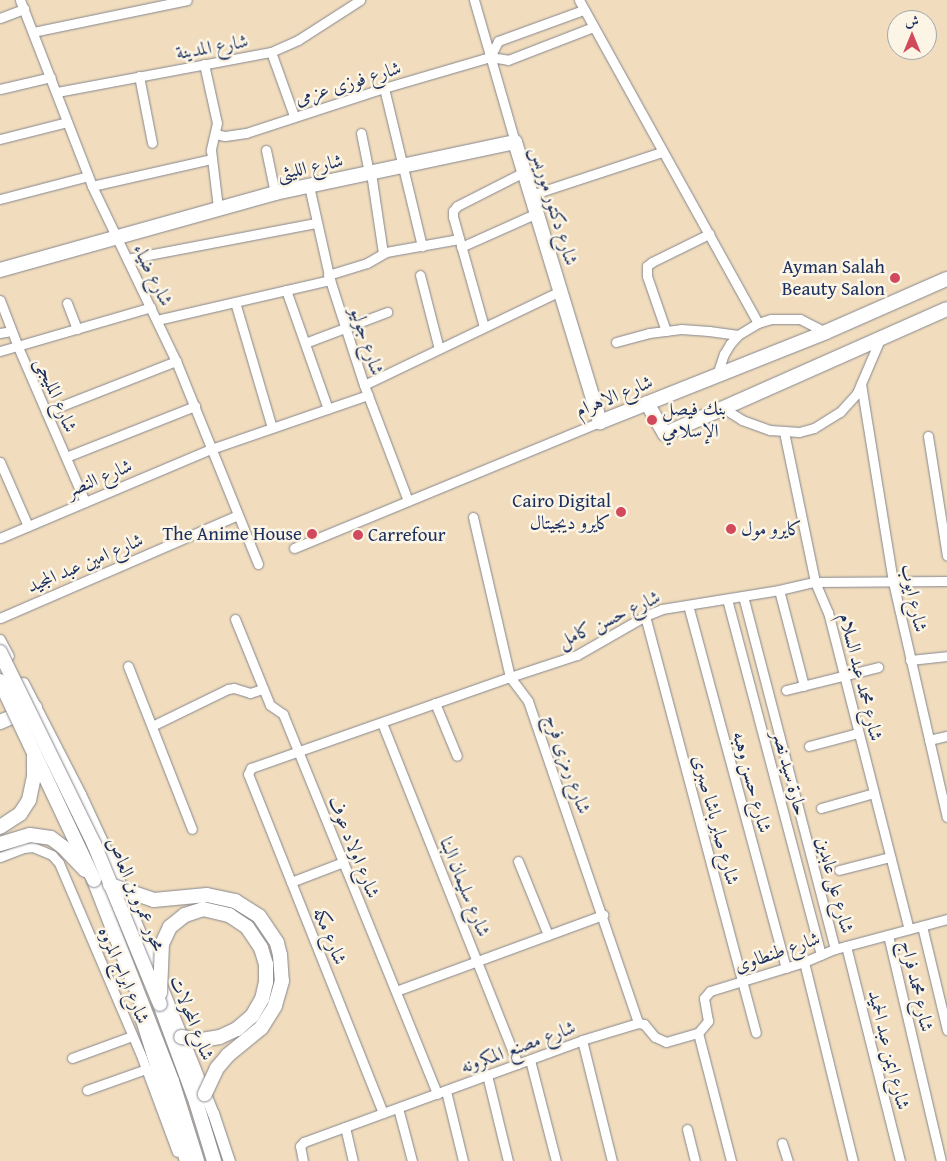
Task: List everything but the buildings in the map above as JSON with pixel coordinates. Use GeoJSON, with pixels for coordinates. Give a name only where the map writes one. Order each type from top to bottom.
{"type":"FeatureCollection","features":[{"type":"Feature","properties":{"kind":"main road","name":"شارع الليثى"},"geometry":{"type":"LineString","coordinates":[[0,270],[275,193],[515,142]]}},
{"type":"Feature","properties":{"kind":"main road","name":"شارع دكتور موريس"},"geometry":{"type":"LineString","coordinates":[[515,142],[600,422]]}},
{"type":"Feature","properties":{"kind":"main road","name":"شارع الاهرام"},"geometry":{"type":"LineString","coordinates":[[600,422],[826,332],[947,279]]}},
{"type":"Feature","properties":{"kind":"main road"},"geometry":{"type":"LineString","coordinates":[[647,403],[665,434],[947,309]]}},
{"type":"Feature","properties":{"kind":"main road","name":"محور عمرو بن العاص"},"geometry":{"type":"LineString","coordinates":[[0,652],[94,844],[160,1004],[196,1102],[214,1161]]}},
{"type":"Feature","properties":{"kind":"main road"},"geometry":{"type":"LineString","coordinates":[[0,682],[17,672]]}},
{"type":"Feature","properties":{"kind":"main road","name":"محور عمرو بن العاص"},"geometry":{"type":"LineString","coordinates":[[0,682],[34,750],[94,880],[172,1081],[197,1161]]}},
{"type":"Feature","properties":{"kind":"main road"},"geometry":{"type":"LineString","coordinates":[[5,720],[35,707]]}},
{"type":"Feature","properties":{"kind":"main road"},"geometry":{"type":"LineString","coordinates":[[0,827],[20,814],[29,800],[34,777],[34,750]]}},
{"type":"Feature","properties":{"kind":"main road"},"geometry":{"type":"LineString","coordinates":[[0,844],[30,835],[50,838],[63,847],[94,880]]}},
{"type":"Feature","properties":{"kind":"main road"},"geometry":{"type":"LineString","coordinates":[[110,885],[154,900],[208,895],[226,898],[244,905],[259,916],[277,942],[282,981],[275,1006],[261,1028],[228,1055],[217,1068],[205,1094]]}},
{"type":"Feature","properties":{"kind":"main road"},"geometry":{"type":"LineString","coordinates":[[160,1004],[159,974],[162,944],[165,935],[177,921],[193,912],[211,910],[229,915],[247,927],[261,948],[266,964],[266,982],[258,1008],[238,1029],[220,1037],[200,1040],[181,1037]]}},
{"type":"Feature","properties":{"kind":"street","name":"شارع ضياء"},"geometry":{"type":"LineString","coordinates":[[20,0],[92,186],[176,361],[258,564]]}},
{"type":"Feature","properties":{"kind":"street"},"geometry":{"type":"LineString","coordinates":[[33,32],[187,0]]}},
{"type":"Feature","properties":{"kind":"street","name":"شارع المدينة"},"geometry":{"type":"LineString","coordinates":[[57,92],[271,52],[298,40],[360,0]]}},
{"type":"Feature","properties":{"kind":"street","name":"شارع دكتور موريس"},"geometry":{"type":"LineString","coordinates":[[474,0],[515,142]]}},
{"type":"Feature","properties":{"kind":"street"},"geometry":{"type":"LineString","coordinates":[[579,0],[758,323]]}},
{"type":"Feature","properties":{"kind":"street"},"geometry":{"type":"LineString","coordinates":[[0,18],[24,9]]}},
{"type":"Feature","properties":{"kind":"street"},"geometry":{"type":"LineString","coordinates":[[490,57],[498,41],[583,10]]}},
{"type":"Feature","properties":{"kind":"street","name":"شارع فوزى عزمى"},"geometry":{"type":"LineString","coordinates":[[216,134],[225,136],[240,134],[384,88],[490,57],[508,60],[593,28]]}},
{"type":"Feature","properties":{"kind":"street"},"geometry":{"type":"LineString","coordinates":[[271,52],[294,116]]}},
{"type":"Feature","properties":{"kind":"street"},"geometry":{"type":"LineString","coordinates":[[204,64],[217,123],[216,134],[212,144],[212,159],[218,208]]}},
{"type":"Feature","properties":{"kind":"street"},"geometry":{"type":"LineString","coordinates":[[139,76],[152,143]]}},
{"type":"Feature","properties":{"kind":"street"},"geometry":{"type":"LineString","coordinates":[[0,88],[51,77]]}},
{"type":"Feature","properties":{"kind":"street"},"geometry":{"type":"LineString","coordinates":[[384,88],[422,246]]}},
{"type":"Feature","properties":{"kind":"street"},"geometry":{"type":"LineString","coordinates":[[0,139],[67,122]]}},
{"type":"Feature","properties":{"kind":"street"},"geometry":{"type":"LineString","coordinates":[[361,133],[370,173],[383,253]]}},
{"type":"Feature","properties":{"kind":"street"},"geometry":{"type":"LineString","coordinates":[[266,150],[275,193]]}},
{"type":"Feature","properties":{"kind":"street"},"geometry":{"type":"LineString","coordinates":[[531,195],[662,152]]}},
{"type":"Feature","properties":{"kind":"street"},"geometry":{"type":"LineString","coordinates":[[92,186],[212,159]]}},
{"type":"Feature","properties":{"kind":"street"},"geometry":{"type":"LineString","coordinates":[[484,328],[453,217],[455,208],[524,172]]}},
{"type":"Feature","properties":{"kind":"street"},"geometry":{"type":"LineString","coordinates":[[0,199],[88,176]]}},
{"type":"Feature","properties":{"kind":"street","name":"شارع جوليو"},"geometry":{"type":"LineString","coordinates":[[309,186],[329,277],[345,328],[364,385],[408,501]]}},
{"type":"Feature","properties":{"kind":"street"},"geometry":{"type":"LineString","coordinates":[[157,320],[286,290],[367,263],[383,253],[422,246],[460,243],[537,213]]}},
{"type":"Feature","properties":{"kind":"street"},"geometry":{"type":"LineString","coordinates":[[127,260],[316,223]]}},
{"type":"Feature","properties":{"kind":"street"},"geometry":{"type":"LineString","coordinates":[[666,330],[647,276],[647,266],[709,234]]}},
{"type":"Feature","properties":{"kind":"street"},"geometry":{"type":"LineString","coordinates":[[420,275],[439,349]]}},
{"type":"Feature","properties":{"kind":"street"},"geometry":{"type":"LineString","coordinates":[[286,290],[328,409]]}},
{"type":"Feature","properties":{"kind":"street"},"geometry":{"type":"LineString","coordinates":[[364,385],[560,291]]}},
{"type":"Feature","properties":{"kind":"street","name":"شارع المليجى"},"geometry":{"type":"LineString","coordinates":[[0,300],[11,331],[85,502]]}},
{"type":"Feature","properties":{"kind":"street"},"geometry":{"type":"LineString","coordinates":[[235,302],[272,428]]}},
{"type":"Feature","properties":{"kind":"street"},"geometry":{"type":"LineString","coordinates":[[67,303],[76,329]]}},
{"type":"Feature","properties":{"kind":"street"},"geometry":{"type":"LineString","coordinates":[[0,351],[151,307]]}},
{"type":"Feature","properties":{"kind":"street"},"geometry":{"type":"LineString","coordinates":[[305,343],[386,312]]}},
{"type":"Feature","properties":{"kind":"street"},"geometry":{"type":"LineString","coordinates":[[717,375],[724,354],[738,335],[758,323],[786,317],[800,319],[826,332]]}},
{"type":"Feature","properties":{"kind":"street"},"geometry":{"type":"LineString","coordinates":[[616,342],[666,330],[695,330],[738,335]]}},
{"type":"Feature","properties":{"kind":"street"},"geometry":{"type":"LineString","coordinates":[[0,333],[11,331]]}},
{"type":"Feature","properties":{"kind":"street"},"geometry":{"type":"LineString","coordinates":[[723,408],[749,423],[784,432],[799,432],[828,422],[851,401],[861,384],[880,339]]}},
{"type":"Feature","properties":{"kind":"street"},"geometry":{"type":"LineString","coordinates":[[46,412],[176,361]]}},
{"type":"Feature","properties":{"kind":"street","name":"شارع ايوب"},"geometry":{"type":"LineString","coordinates":[[861,384],[893,582],[947,817]]}},
{"type":"Feature","properties":{"kind":"street","name":"شارع النصر"},"geometry":{"type":"LineString","coordinates":[[0,538],[211,449],[368,395]]}},
{"type":"Feature","properties":{"kind":"street"},"geometry":{"type":"LineString","coordinates":[[66,457],[195,406]]}},
{"type":"Feature","properties":{"kind":"street","name":"شارع الاهرام"},"geometry":{"type":"LineString","coordinates":[[294,548],[600,422]]}},
{"type":"Feature","properties":{"kind":"street","name":"شارع محمد عبد السلام"},"geometry":{"type":"LineString","coordinates":[[784,432],[815,582],[828,612],[909,929]]}},
{"type":"Feature","properties":{"kind":"street"},"geometry":{"type":"LineString","coordinates":[[928,436],[947,556]]}},
{"type":"Feature","properties":{"kind":"street"},"geometry":{"type":"LineString","coordinates":[[0,462],[28,526]]}},
{"type":"Feature","properties":{"kind":"street","name":"شارع امين عبد المجيد"},"geometry":{"type":"LineString","coordinates":[[0,618],[238,515]]}},
{"type":"Feature","properties":{"kind":"street","name":"شارع رمزى فرج"},"geometry":{"type":"LineString","coordinates":[[473,516],[510,677],[528,701],[603,914],[638,1023]]}},
{"type":"Feature","properties":{"kind":"street","name":"شارع حسن كامل"},"geometry":{"type":"LineString","coordinates":[[248,771],[251,768],[510,677],[577,656],[645,616],[662,609],[779,590],[815,582],[947,581]]}},
{"type":"Feature","properties":{"kind":"street"},"geometry":{"type":"LineString","coordinates":[[779,590],[804,686]]}},
{"type":"Feature","properties":{"kind":"street","name":"شارع على عابدين"},"geometry":{"type":"LineString","coordinates":[[742,596],[835,949]]}},
{"type":"Feature","properties":{"kind":"street","name":"حارة سيد نصر"},"geometry":{"type":"LineString","coordinates":[[727,599],[821,955]]}},
{"type":"Feature","properties":{"kind":"street","name":"شارع حسن وهبه"},"geometry":{"type":"LineString","coordinates":[[688,605],[786,968]]}},
{"type":"Feature","properties":{"kind":"street","name":"شارع صابر باشا صبرى"},"geometry":{"type":"LineString","coordinates":[[645,616],[756,1032]]}},
{"type":"Feature","properties":{"kind":"street","name":"شارع اولاد عوف"},"geometry":{"type":"LineString","coordinates":[[235,619],[270,705],[283,714],[299,752],[396,991],[441,1092],[463,1161]]}},
{"type":"Feature","properties":{"kind":"street"},"geometry":{"type":"LineString","coordinates":[[0,639],[17,672]]}},
{"type":"Feature","properties":{"kind":"street"},"geometry":{"type":"LineString","coordinates":[[910,660],[947,656]]}},
{"type":"Feature","properties":{"kind":"street"},"geometry":{"type":"LineString","coordinates":[[128,666],[192,828]]}},
{"type":"Feature","properties":{"kind":"street"},"geometry":{"type":"LineString","coordinates":[[786,690],[878,667]]}},
{"type":"Feature","properties":{"kind":"street","name":"شارع المحولات"},"geometry":{"type":"LineString","coordinates":[[17,672],[107,852],[205,1094],[229,1161]]}},
{"type":"Feature","properties":{"kind":"street"},"geometry":{"type":"LineString","coordinates":[[152,726],[228,689],[234,688],[250,693],[262,688]]}},
{"type":"Feature","properties":{"kind":"street"},"geometry":{"type":"LineString","coordinates":[[436,703],[457,756]]}},
{"type":"Feature","properties":{"kind":"street"},"geometry":{"type":"LineString","coordinates":[[5,720],[78,855],[120,958],[172,1113],[185,1161]]}},
{"type":"Feature","properties":{"kind":"street","name":"شارع سليمان البنا"},"geometry":{"type":"LineString","coordinates":[[382,723],[518,1064]]}},
{"type":"Feature","properties":{"kind":"street"},"geometry":{"type":"LineString","coordinates":[[809,746],[858,733]]}},
{"type":"Feature","properties":{"kind":"street"},"geometry":{"type":"LineString","coordinates":[[929,740],[947,736]]}},
{"type":"Feature","properties":{"kind":"street","name":"شارع مكه"},"geometry":{"type":"LineString","coordinates":[[248,771],[383,1113]]}},
{"type":"Feature","properties":{"kind":"street"},"geometry":{"type":"LineString","coordinates":[[821,808],[874,793]]}},
{"type":"Feature","properties":{"kind":"street","name":"شارع ابراج المروه"},"geometry":{"type":"LineString","coordinates":[[0,857],[23,848],[33,847],[52,855],[59,863],[146,1069],[181,1161]]}},
{"type":"Feature","properties":{"kind":"street"},"geometry":{"type":"LineString","coordinates":[[839,870],[890,856]]}},
{"type":"Feature","properties":{"kind":"street"},"geometry":{"type":"LineString","coordinates":[[518,861],[548,935]]}},
{"type":"Feature","properties":{"kind":"street"},"geometry":{"type":"LineString","coordinates":[[291,882],[343,862]]}},
{"type":"Feature","properties":{"kind":"street"},"geometry":{"type":"LineString","coordinates":[[396,991],[603,914]]}},
{"type":"Feature","properties":{"kind":"street","name":"شارع طنطاوى"},"geometry":{"type":"LineString","coordinates":[[698,1033],[708,1021],[704,998],[706,994],[804,962],[835,949],[947,919]]}},
{"type":"Feature","properties":{"kind":"street"},"geometry":{"type":"LineString","coordinates":[[922,926],[947,1030]]}},
{"type":"Feature","properties":{"kind":"street","name":"شارع محمد فراج"},"geometry":{"type":"LineString","coordinates":[[888,935],[941,1161]]}},
{"type":"Feature","properties":{"kind":"street","name":"شارع ايمن عبد الحميد"},"geometry":{"type":"LineString","coordinates":[[846,946],[900,1161]]}},
{"type":"Feature","properties":{"kind":"street"},"geometry":{"type":"LineString","coordinates":[[804,962],[853,1161]]}},
{"type":"Feature","properties":{"kind":"street"},"geometry":{"type":"LineString","coordinates":[[638,1023],[644,1024],[655,1037],[666,1042],[698,1033],[731,1161]]}},
{"type":"Feature","properties":{"kind":"street","name":"شارع مصنع المكرونه"},"geometry":{"type":"LineString","coordinates":[[303,1161],[300,1146],[304,1142],[582,1040],[638,1023]]}},
{"type":"Feature","properties":{"kind":"street"},"geometry":{"type":"LineString","coordinates":[[72,1058],[132,1036]]}},
{"type":"Feature","properties":{"kind":"street"},"geometry":{"type":"LineString","coordinates":[[582,1040],[612,1161]]}},
{"type":"Feature","properties":{"kind":"street"},"geometry":{"type":"LineString","coordinates":[[530,1060],[556,1161]]}},
{"type":"Feature","properties":{"kind":"street"},"geometry":{"type":"LineString","coordinates":[[87,1090],[146,1069]]}},
{"type":"Feature","properties":{"kind":"street"},"geometry":{"type":"LineString","coordinates":[[488,1075],[508,1161]]}},
{"type":"Feature","properties":{"kind":"street"},"geometry":{"type":"LineString","coordinates":[[398,1108],[412,1161]]}},
{"type":"Feature","properties":{"kind":"street"},"geometry":{"type":"LineString","coordinates":[[345,1127],[353,1161]]}},
{"type":"Feature","properties":{"kind":"street"},"geometry":{"type":"LineString","coordinates":[[687,1129],[695,1161]]}},
{"type":"Feature","properties":{"kind":"street"},"geometry":{"type":"LineString","coordinates":[[782,1143],[788,1161]]}},
{"type":"Feature","properties":{"kind":"place","name":"Ayman Salah Beauty Salon"},"geometry":{"type":"Point","coordinates":[895,278]}},
{"type":"Feature","properties":{"kind":"place","name":"بنك فيصل الإسلامي"},"geometry":{"type":"Point","coordinates":[652,420]}},
{"type":"Feature","properties":{"kind":"place","name":"Cairo Digital كايرو ديجيتال"},"geometry":{"type":"Point","coordinates":[621,512]}},
{"type":"Feature","properties":{"kind":"place","name":"كايرو مول"},"geometry":{"type":"Point","coordinates":[731,529]}},
{"type":"Feature","properties":{"kind":"place","name":"The Anime House"},"geometry":{"type":"Point","coordinates":[312,534]}},
{"type":"Feature","properties":{"kind":"place","name":"Carrefour"},"geometry":{"type":"Point","coordinates":[358,535]}}]}
